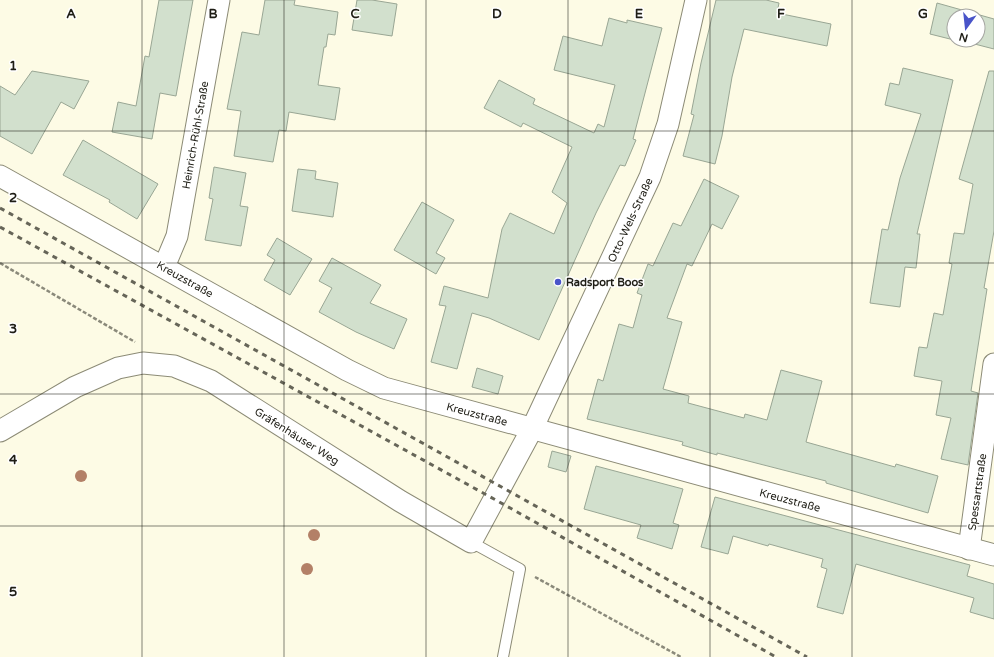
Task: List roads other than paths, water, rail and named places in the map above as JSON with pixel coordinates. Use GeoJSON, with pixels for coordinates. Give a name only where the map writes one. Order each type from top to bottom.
{"type":"FeatureCollection","features":[{"type":"Feature","properties":{"kind":"street","name":"Heinrich-Rühl-Straße"},"geometry":{"type":"LineString","coordinates":[[164,267],[177,236],[219,0]]}},
{"type":"Feature","properties":{"kind":"street","name":"Otto-Wels-Straße"},"geometry":{"type":"LineString","coordinates":[[532,429],[656,162],[668,124],[696,0]]}},
{"type":"Feature","properties":{"kind":"street","name":"Kreuzstraße"},"geometry":{"type":"LineString","coordinates":[[0,176],[366,380],[403,393],[532,429],[994,555]]}},
{"type":"Feature","properties":{"kind":"street","name":"Gräfenhäuser Weg"},"geometry":{"type":"LineString","coordinates":[[0,431],[91,378],[118,368],[143,363],[174,366],[211,381],[400,501],[471,542]]}},
{"type":"Feature","properties":{"kind":"street","name":"Spessartstraße"},"geometry":{"type":"LineString","coordinates":[[970,549],[994,364]]}},
{"type":"Feature","properties":{"kind":"street"},"geometry":{"type":"LineString","coordinates":[[471,542],[532,429]]}},
{"type":"Feature","properties":{"kind":"lane"},"geometry":{"type":"LineString","coordinates":[[471,542],[520,569],[503,657]]}},
{"type":"Feature","properties":{"kind":"railway"},"geometry":{"type":"LineString","coordinates":[[0,208],[807,657]]}},
{"type":"Feature","properties":{"kind":"railway"},"geometry":{"type":"LineString","coordinates":[[0,227],[494,499],[776,657]]}},
{"type":"Feature","properties":{"kind":"place","name":"Radsport Boos"},"geometry":{"type":"Point","coordinates":[558,282]}}]}
